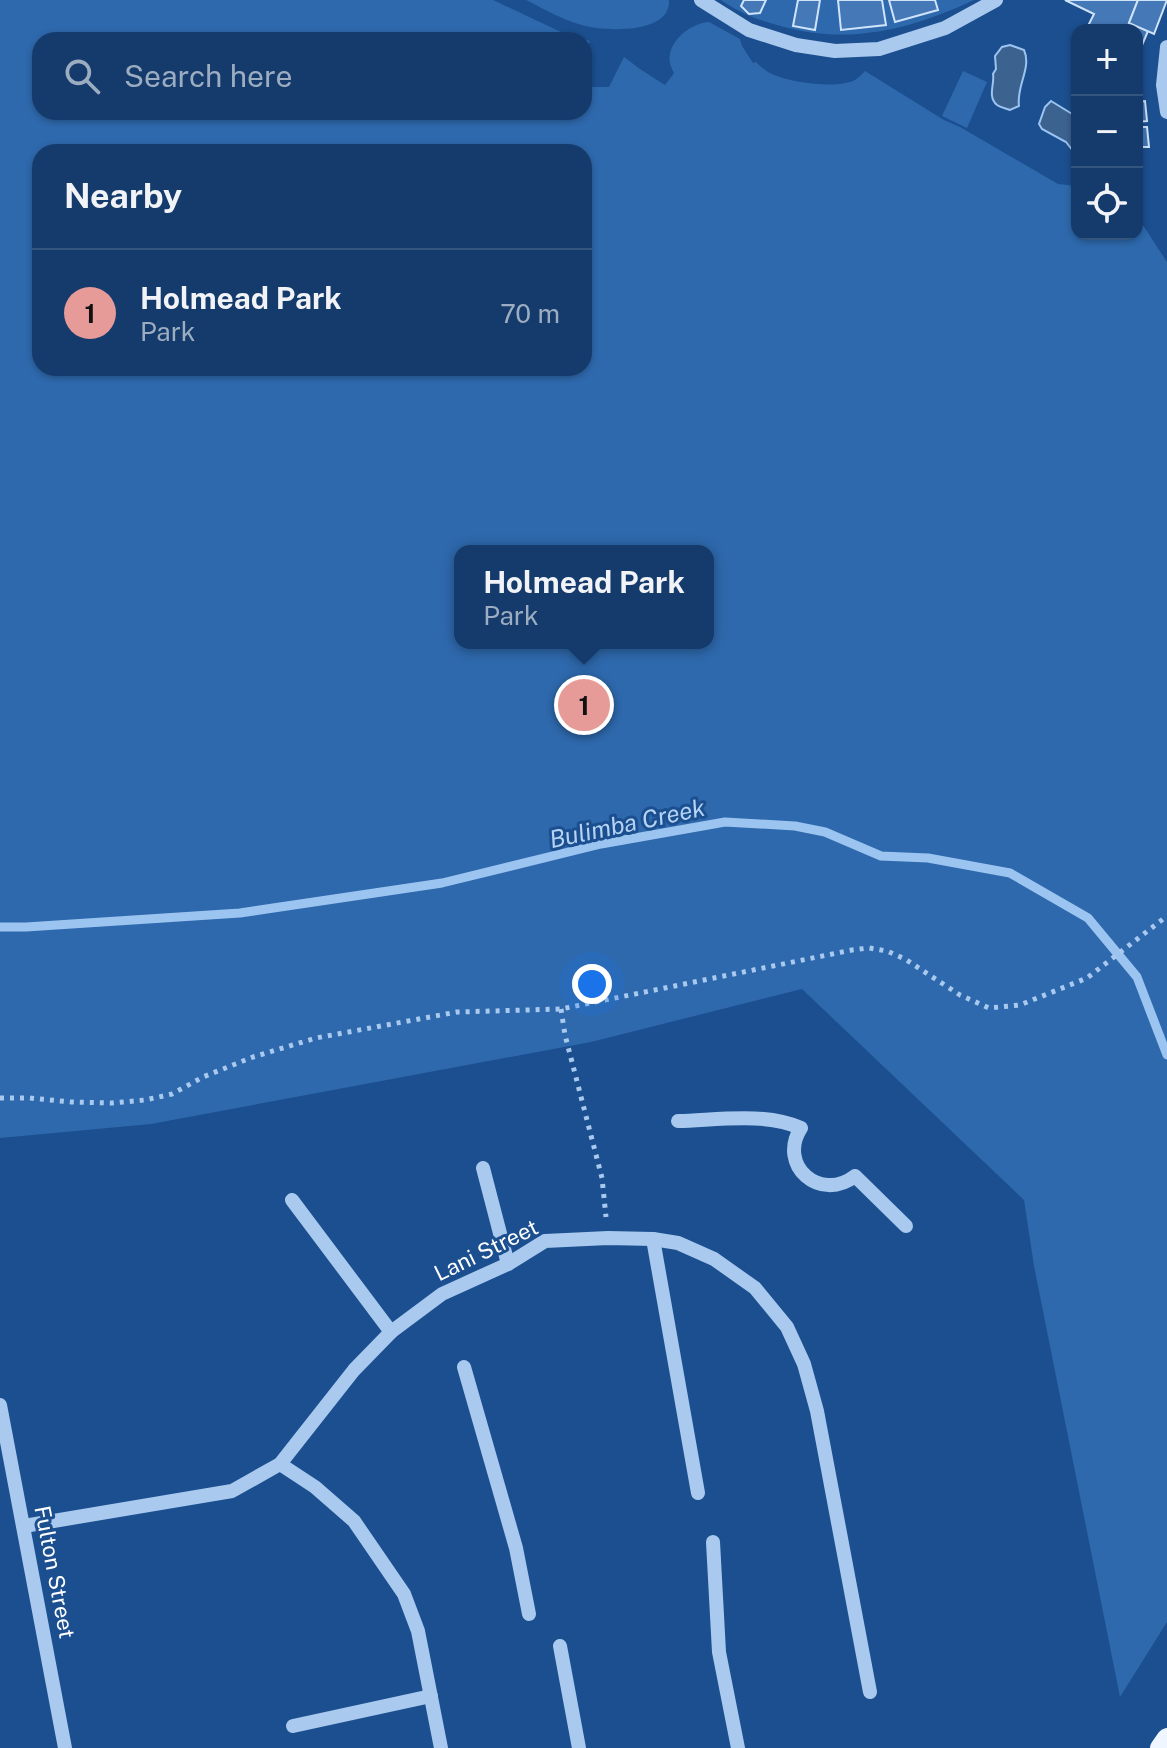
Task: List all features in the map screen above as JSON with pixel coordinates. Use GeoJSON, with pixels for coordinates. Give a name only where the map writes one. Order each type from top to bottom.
{"type":"FeatureCollection","features":[{"type":"Feature","properties":{"kind":"main road"},"geometry":{"type":"LineString","coordinates":[[1160,1748],[1167,1738]]}},
{"type":"Feature","properties":{"kind":"street"},"geometry":{"type":"LineString","coordinates":[[701,0],[749,30],[796,45],[835,51],[879,49],[945,28],[996,0]]}},
{"type":"Feature","properties":{"kind":"street"},"geometry":{"type":"LineString","coordinates":[[1167,47],[1163,85],[1167,112]]}},
{"type":"Feature","properties":{"kind":"street"},"geometry":{"type":"LineString","coordinates":[[678,1121],[753,1118],[801,1128],[794,1145],[795,1157],[807,1178],[829,1186],[841,1185],[855,1176],[906,1226]]}},
{"type":"Feature","properties":{"kind":"street"},"geometry":{"type":"LineString","coordinates":[[483,1168],[508,1264]]}},
{"type":"Feature","properties":{"kind":"street"},"geometry":{"type":"LineString","coordinates":[[292,1200],[391,1332]]}},
{"type":"Feature","properties":{"kind":"street","name":"Lani Street"},"geometry":{"type":"LineString","coordinates":[[24,1526],[232,1491],[280,1464],[354,1370],[391,1332],[442,1294],[508,1264],[545,1241],[608,1238],[678,1243],[714,1259],[755,1288],[787,1327],[804,1364],[817,1411],[870,1692]]}},
{"type":"Feature","properties":{"kind":"street"},"geometry":{"type":"LineString","coordinates":[[653,1239],[698,1493]]}},
{"type":"Feature","properties":{"kind":"street"},"geometry":{"type":"LineString","coordinates":[[464,1367],[516,1548],[529,1614]]}},
{"type":"Feature","properties":{"kind":"street","name":"Fulton Street"},"geometry":{"type":"LineString","coordinates":[[0,1405],[65,1748]]}},
{"type":"Feature","properties":{"kind":"street"},"geometry":{"type":"LineString","coordinates":[[280,1464],[315,1487],[354,1521],[404,1594],[418,1631],[441,1748]]}},
{"type":"Feature","properties":{"kind":"street"},"geometry":{"type":"LineString","coordinates":[[713,1542],[719,1652],[738,1748]]}},
{"type":"Feature","properties":{"kind":"street"},"geometry":{"type":"LineString","coordinates":[[560,1646],[579,1748]]}},
{"type":"Feature","properties":{"kind":"street"},"geometry":{"type":"LineString","coordinates":[[293,1726],[431,1696]]}},
{"type":"Feature","properties":{"kind":"path"},"geometry":{"type":"LineString","coordinates":[[0,1098],[112,1103],[145,1100],[172,1094],[203,1077],[253,1057],[316,1038],[457,1012],[561,1009],[869,948],[905,959],[960,995],[989,1008],[1020,1005],[1087,978],[1167,916]]}},
{"type":"Feature","properties":{"kind":"path"},"geometry":{"type":"LineString","coordinates":[[561,1009],[602,1178],[608,1238]]}},
{"type":"Feature","properties":{"kind":"shaded area"},"geometry":{"type":"Polygon","coordinates":[[[0,0],[493,0],[561,32],[32,32],[32,120],[592,120],[592,87],[609,87],[624,57],[665,85],[674,73],[669,59],[675,42],[690,28],[709,22],[740,39],[753,63],[756,62],[771,74],[827,85],[847,83],[865,71],[1058,184],[1071,185],[1071,240],[1143,240],[1143,225],[1167,262],[1167,1622],[1120,1697],[1034,1266],[1024,1200],[802,989],[591,1042],[151,1124],[0,1138],[0,0]]]}},
{"type":"Feature","properties":{"kind":"shaded area"},"geometry":{"type":"Polygon","coordinates":[[[526,0],[669,0],[667,11],[661,19],[638,27],[612,29],[574,22],[526,0]]]}},
{"type":"Feature","properties":{"kind":"shaded area"},"geometry":{"type":"Polygon","coordinates":[[[721,0],[974,0],[902,27],[878,32],[828,34],[762,21],[721,0]]]}},
{"type":"Feature","properties":{"kind":"shaded area"},"geometry":{"type":"Polygon","coordinates":[[[1010,45],[1024,50],[1026,64],[1019,106],[1010,110],[997,105],[992,94],[995,56],[1002,47],[1010,45]]]}},
{"type":"Feature","properties":{"kind":"shaded area"},"geometry":{"type":"Polygon","coordinates":[[[963,71],[987,82],[967,128],[942,116],[963,71]]]}},
{"type":"Feature","properties":{"kind":"shaded area"},"geometry":{"type":"Polygon","coordinates":[[[1051,101],[1071,113],[1071,148],[1066,142],[1042,129],[1039,124],[1045,107],[1051,101]]]}},
{"type":"Feature","properties":{"kind":"building"},"geometry":{"type":"Polygon","coordinates":[[[744,0],[766,0],[760,13],[749,14],[741,6],[744,0]]]}},
{"type":"Feature","properties":{"kind":"building"},"geometry":{"type":"Polygon","coordinates":[[[798,0],[820,0],[815,30],[793,26],[798,0]]]}},
{"type":"Feature","properties":{"kind":"building"},"geometry":{"type":"Polygon","coordinates":[[[838,0],[882,0],[886,25],[841,30],[838,0]]]}},
{"type":"Feature","properties":{"kind":"building"},"geometry":{"type":"Polygon","coordinates":[[[889,0],[935,0],[938,10],[895,22],[889,0]]]}},
{"type":"Feature","properties":{"kind":"building"},"geometry":{"type":"Polygon","coordinates":[[[1065,0],[1138,0],[1129,23],[1131,24],[1089,24],[1094,14],[1065,0]]]}},
{"type":"Feature","properties":{"kind":"building"},"geometry":{"type":"Polygon","coordinates":[[[1138,0],[1167,0],[1154,34],[1143,29],[1143,24],[1129,23],[1138,0]]]}},
{"type":"Feature","properties":{"kind":"building"},"geometry":{"type":"Polygon","coordinates":[[[1145,101],[1147,121],[1143,121],[1145,101]]]}},
{"type":"Feature","properties":{"kind":"building"},"geometry":{"type":"Polygon","coordinates":[[[1143,127],[1147,127],[1149,147],[1143,147],[1143,127]]]}},
{"type":"Feature","properties":{"kind":"waterway","name":"Bulimba Creek"},"geometry":{"type":"LineString","coordinates":[[0,927],[240,913],[442,883],[601,844],[725,822],[795,826],[825,832],[881,856],[928,858],[1010,873],[1088,918],[1137,977],[1167,1055]]}},
{"type":"Feature","properties":{"kind":"place","name":"Holmead Park"},"geometry":{"type":"Point","coordinates":[584,705]}}]}
